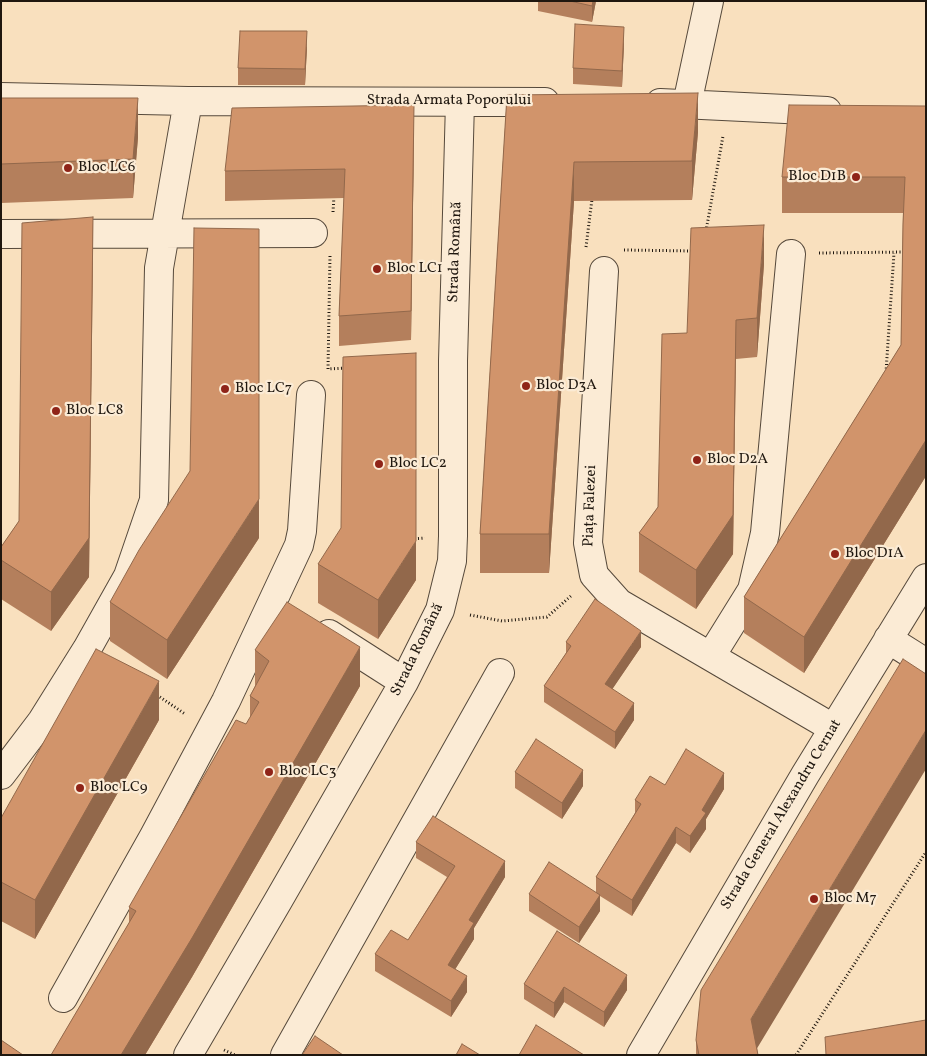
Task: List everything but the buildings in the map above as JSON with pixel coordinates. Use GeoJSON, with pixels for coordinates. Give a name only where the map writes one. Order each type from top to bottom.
{"type":"FeatureCollection","features":[{"type":"Feature","properties":{"kind":"street"},"geometry":{"type":"LineString","coordinates":[[687,104],[709,1]]}},
{"type":"Feature","properties":{"kind":"street","name":"Strada Armata Poporului"},"geometry":{"type":"LineString","coordinates":[[1,96],[188,101],[566,102]]}},
{"type":"Feature","properties":{"kind":"street"},"geometry":{"type":"LineString","coordinates":[[1,776],[42,720],[87,649],[128,576],[154,500],[159,268],[188,101]]}},
{"type":"Feature","properties":{"kind":"street","name":"Strada Română"},"geometry":{"type":"LineString","coordinates":[[188,1055],[404,682],[440,610],[452,561],[453,536],[453,361],[460,102]]}},
{"type":"Feature","properties":{"kind":"street"},"geometry":{"type":"LineString","coordinates":[[632,102],[847,112]]}},
{"type":"Feature","properties":{"kind":"street"},"geometry":{"type":"LineString","coordinates":[[1,234],[166,233],[322,242]]}},
{"type":"Feature","properties":{"kind":"street"},"geometry":{"type":"LineString","coordinates":[[710,656],[752,590],[765,533],[791,254]]}},
{"type":"Feature","properties":{"kind":"street","name":"Piața Falezei"},"geometry":{"type":"LineString","coordinates":[[594,575],[588,543],[605,260]]}},
{"type":"Feature","properties":{"kind":"street"},"geometry":{"type":"LineString","coordinates":[[63,998],[215,723],[299,545],[302,531],[311,395]]}},
{"type":"Feature","properties":{"kind":"street"},"geometry":{"type":"LineString","coordinates":[[594,575],[619,603],[833,728]]}},
{"type":"Feature","properties":{"kind":"street","name":"Strada General Alexandru Cernat"},"geometry":{"type":"LineString","coordinates":[[641,1055],[833,728],[926,578]]}},
{"type":"Feature","properties":{"kind":"street"},"geometry":{"type":"LineString","coordinates":[[273,599],[404,682]]}},
{"type":"Feature","properties":{"kind":"street"},"geometry":{"type":"LineString","coordinates":[[888,639],[926,663]]}},
{"type":"Feature","properties":{"kind":"street"},"geometry":{"type":"LineString","coordinates":[[285,1055],[500,673]]}},
{"type":"Feature","properties":{"kind":"path"},"geometry":{"type":"LineString","coordinates":[[706,232],[728,107]]}},
{"type":"Feature","properties":{"kind":"path"},"geometry":{"type":"LineString","coordinates":[[593,194],[586,251],[605,260],[702,251]]}},
{"type":"Feature","properties":{"kind":"path"},"geometry":{"type":"LineString","coordinates":[[334,195],[332,233],[322,242],[328,369],[347,368]]}},
{"type":"Feature","properties":{"kind":"path"},"geometry":{"type":"LineString","coordinates":[[886,374],[894,253],[910,252]]}},
{"type":"Feature","properties":{"kind":"path"},"geometry":{"type":"LineString","coordinates":[[887,356],[896,356]]}},
{"type":"Feature","properties":{"kind":"path"},"geometry":{"type":"LineString","coordinates":[[405,539],[453,536]]}},
{"type":"Feature","properties":{"kind":"path"},"geometry":{"type":"LineString","coordinates":[[502,621],[547,618],[594,575]]}},
{"type":"Feature","properties":{"kind":"path"},"geometry":{"type":"LineString","coordinates":[[152,692],[176,708]]}},
{"type":"Feature","properties":{"kind":"path"},"geometry":{"type":"LineString","coordinates":[[796,1055],[926,852]]}},
{"type":"Feature","properties":{"kind":"place","name":"Bloc LC6"},"geometry":{"type":"Point","coordinates":[68,168]}},
{"type":"Feature","properties":{"kind":"place","name":"Bloc D1B"},"geometry":{"type":"Point","coordinates":[856,177]}},
{"type":"Feature","properties":{"kind":"place","name":"Bloc LC1"},"geometry":{"type":"Point","coordinates":[377,269]}},
{"type":"Feature","properties":{"kind":"place","name":"Bloc D3A"},"geometry":{"type":"Point","coordinates":[526,386]}},
{"type":"Feature","properties":{"kind":"place","name":"Bloc LC7"},"geometry":{"type":"Point","coordinates":[225,389]}},
{"type":"Feature","properties":{"kind":"place","name":"Bloc LC8"},"geometry":{"type":"Point","coordinates":[56,411]}},
{"type":"Feature","properties":{"kind":"place","name":"Bloc D2A"},"geometry":{"type":"Point","coordinates":[697,460]}},
{"type":"Feature","properties":{"kind":"place","name":"Bloc LC2"},"geometry":{"type":"Point","coordinates":[379,464]}},
{"type":"Feature","properties":{"kind":"place","name":"Bloc D1A"},"geometry":{"type":"Point","coordinates":[835,554]}},
{"type":"Feature","properties":{"kind":"place","name":"Bloc LC3"},"geometry":{"type":"Point","coordinates":[269,772]}},
{"type":"Feature","properties":{"kind":"place","name":"Bloc LC9"},"geometry":{"type":"Point","coordinates":[80,788]}},
{"type":"Feature","properties":{"kind":"place","name":"Bloc M7"},"geometry":{"type":"Point","coordinates":[814,899]}}]}
